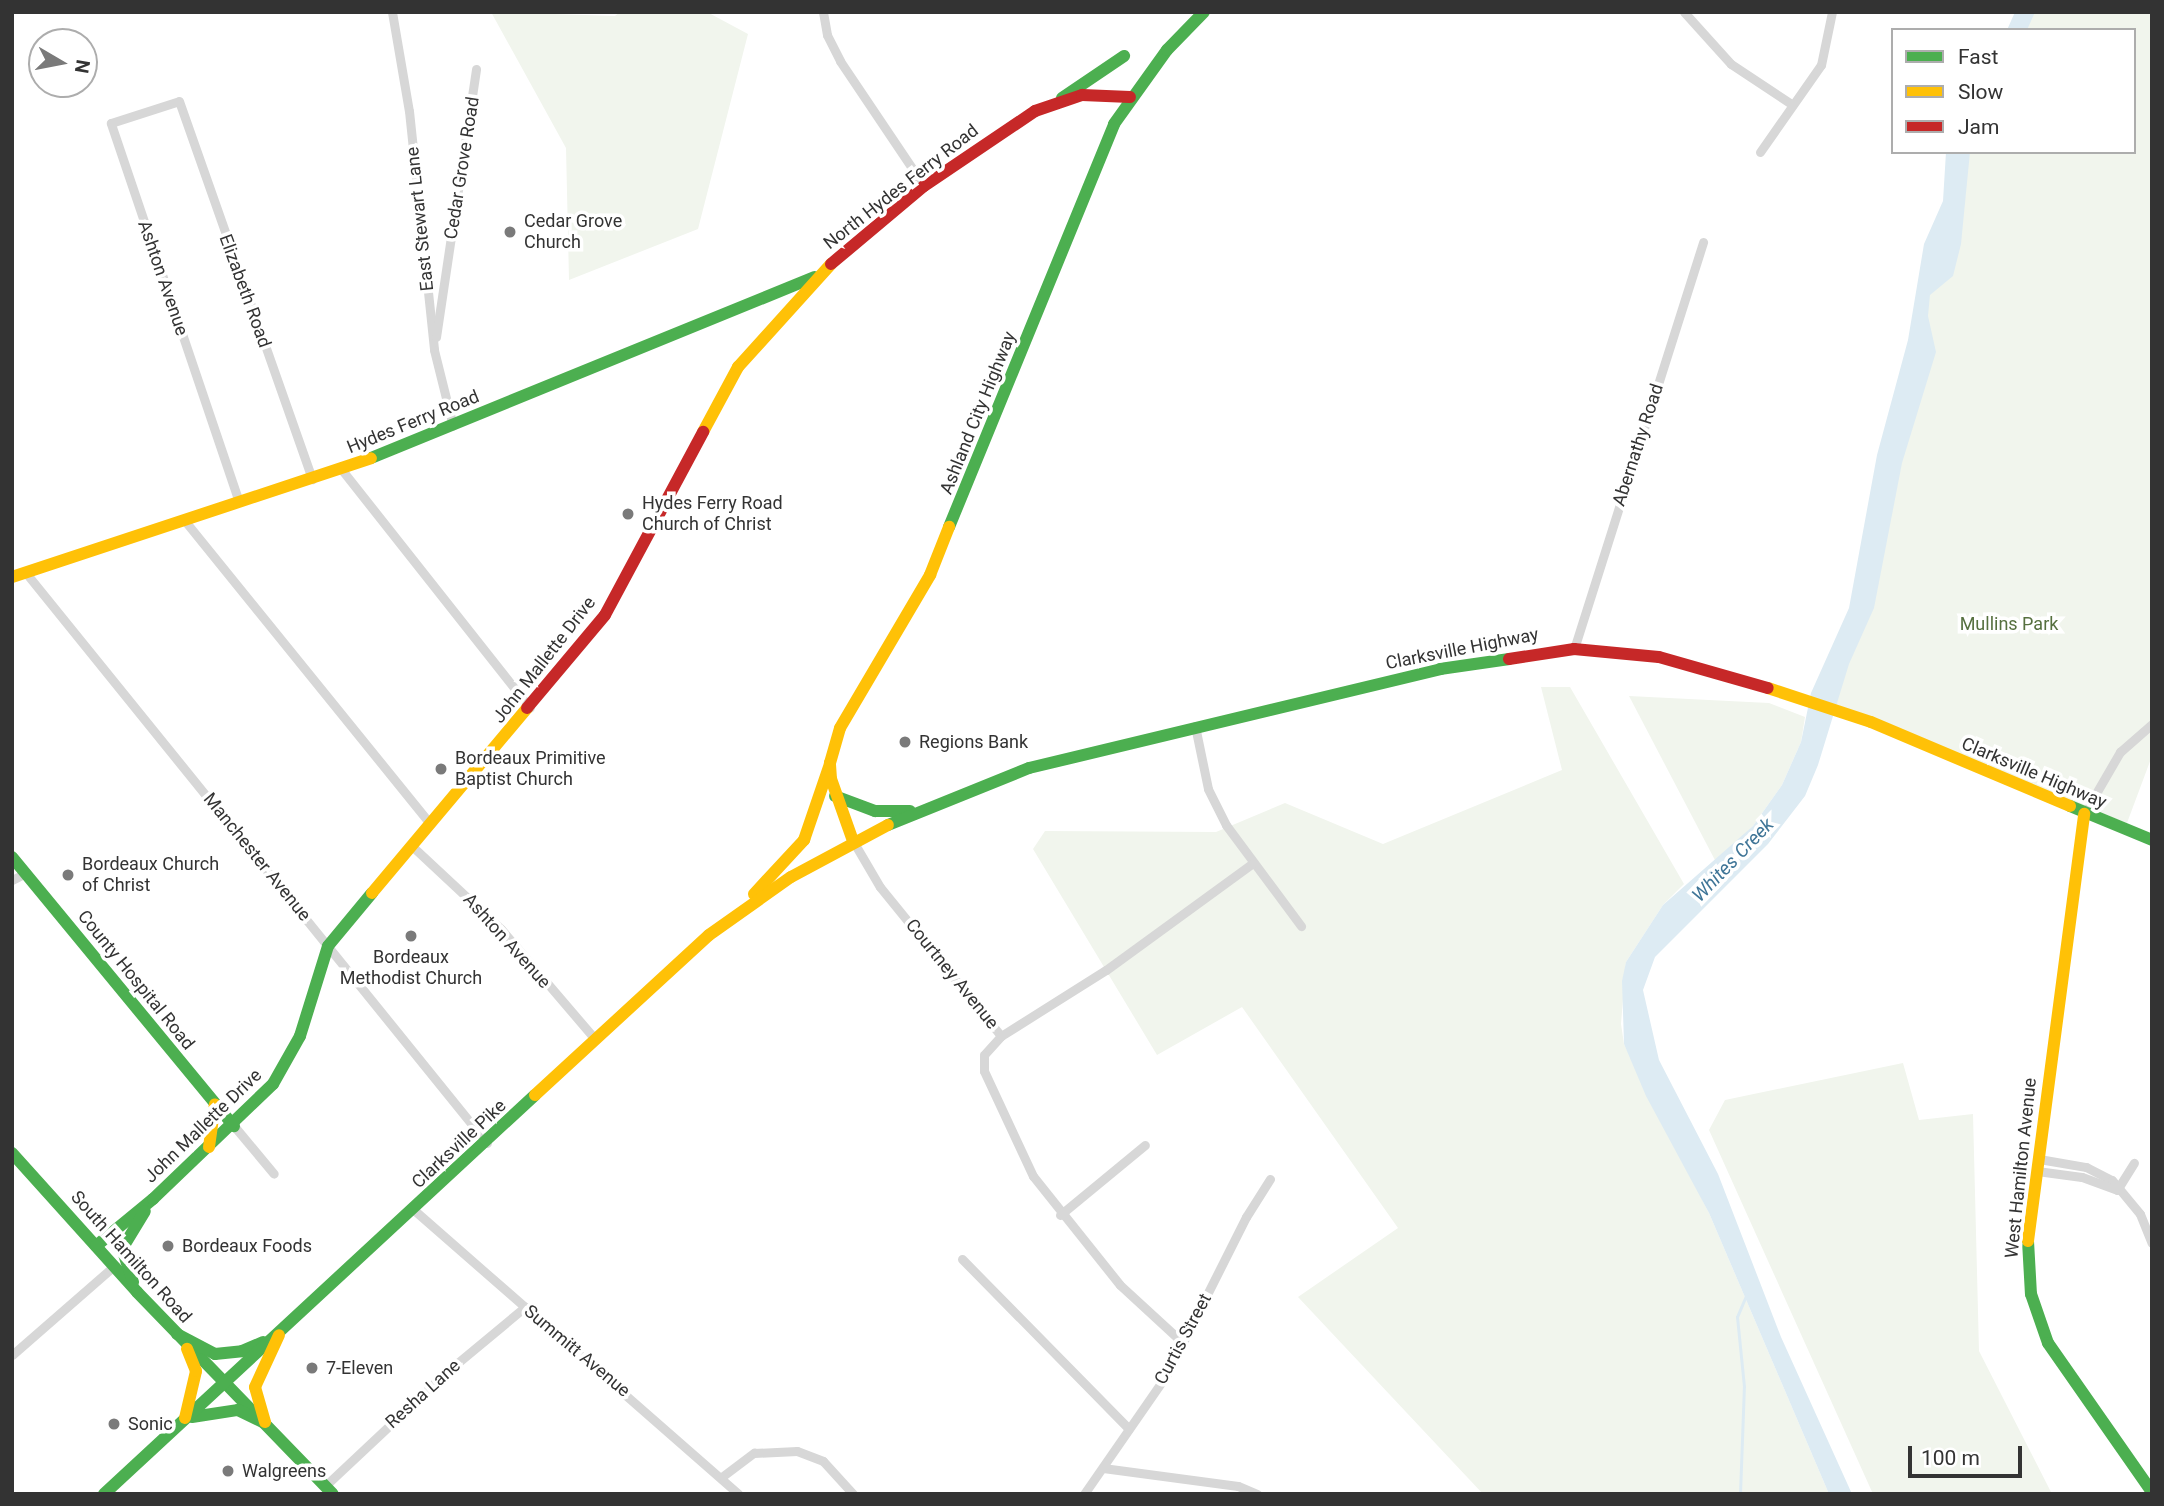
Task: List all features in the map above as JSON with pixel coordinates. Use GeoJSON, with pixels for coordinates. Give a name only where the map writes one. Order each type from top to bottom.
{"type":"FeatureCollection","features":[{"type":"Feature","properties":{"kind":"main road","name":"Ashland City Highway"},"geometry":{"type":"LineString","coordinates":[[853,841],[835,796],[830,763],[840,728],[930,575],[1129,97],[1204,12]]}},
{"type":"Feature","properties":{"kind":"main road","name":"North Hydes Ferry Road"},"geometry":{"type":"LineString","coordinates":[[815,280],[924,186],[975,148],[1054,104],[1124,56]]}},
{"type":"Feature","properties":{"kind":"main road","name":"North Hydes Ferry Road"},"geometry":{"type":"LineString","coordinates":[[1054,104],[1082,94],[1129,97]]}},
{"type":"Feature","properties":{"kind":"main road","name":"Hydes Ferry Road"},"geometry":{"type":"LineString","coordinates":[[12,578],[342,470],[815,280]]}},
{"type":"Feature","properties":{"kind":"main road","name":"John Mallette Drive"},"geometry":{"type":"LineString","coordinates":[[96,1246],[234,1126],[288,1062],[328,946],[530,708],[605,615],[738,367],[815,280]]}},
{"type":"Feature","properties":{"kind":"main road","name":"Clarksville Highway"},"geometry":{"type":"LineString","coordinates":[[853,841],[915,811],[1029,768],[1195,726],[1492,658],[1574,649],[1664,658],[1871,722],[2084,814],[2152,840]]}},
{"type":"Feature","properties":{"kind":"main road"},"geometry":{"type":"LineString","coordinates":[[734,916],[804,839],[830,763]]}},
{"type":"Feature","properties":{"kind":"main road"},"geometry":{"type":"LineString","coordinates":[[835,796],[875,811],[915,811]]}},
{"type":"Feature","properties":{"kind":"main road","name":"West Hamilton Avenue"},"geometry":{"type":"LineString","coordinates":[[2084,814],[2026,1257],[2039,1318],[2048,1343],[2152,1492]]}},
{"type":"Feature","properties":{"kind":"main road","name":"Clarksville Pike"},"geometry":{"type":"LineString","coordinates":[[108,1492],[487,1143],[663,972],[734,916],[853,841]]}},
{"type":"Feature","properties":{"kind":"main road","name":"County Hospital Road"},"geometry":{"type":"LineString","coordinates":[[12,857],[234,1126]]}},
{"type":"Feature","properties":{"kind":"main road"},"geometry":{"type":"LineString","coordinates":[[209,1148],[216,1125],[215,1103]]}},
{"type":"Feature","properties":{"kind":"main road","name":"South Hamilton Road"},"geometry":{"type":"LineString","coordinates":[[12,1153],[113,1267],[329,1490]]}},
{"type":"Feature","properties":{"kind":"main road","name":"John Mallette Drive"},"geometry":{"type":"LineString","coordinates":[[137,1292],[122,1249],[153,1199]]}},
{"type":"Feature","properties":{"kind":"main road"},"geometry":{"type":"LineString","coordinates":[[177,1334],[201,1350],[229,1354],[255,1347],[282,1330]]}},
{"type":"Feature","properties":{"kind":"main road"},"geometry":{"type":"LineString","coordinates":[[265,1423],[256,1382],[282,1330]]}},
{"type":"Feature","properties":{"kind":"main road"},"geometry":{"type":"LineString","coordinates":[[177,1334],[196,1371],[184,1420]]}},
{"type":"Feature","properties":{"kind":"main road"},"geometry":{"type":"LineString","coordinates":[[184,1420],[213,1411],[238,1410],[265,1423]]}},
{"type":"Feature","properties":{"kind":"street","name":"East Stewart Lane"},"geometry":{"type":"LineString","coordinates":[[391,12],[409,111],[434,350],[453,426]]}},
{"type":"Feature","properties":{"kind":"street"},"geometry":{"type":"LineString","coordinates":[[824,12],[827,35],[840,61],[924,186]]}},
{"type":"Feature","properties":{"kind":"street"},"geometry":{"type":"LineString","coordinates":[[1684,12],[1731,64],[1790,103]]}},
{"type":"Feature","properties":{"kind":"street"},"geometry":{"type":"LineString","coordinates":[[1760,152],[1790,103],[1821,65],[1832,12]]}},
{"type":"Feature","properties":{"kind":"street","name":"Cedar Grove Road"},"geometry":{"type":"LineString","coordinates":[[434,350],[476,69]]}},
{"type":"Feature","properties":{"kind":"street","name":"Elizabeth Road"},"geometry":{"type":"LineString","coordinates":[[179,103],[312,479]]}},
{"type":"Feature","properties":{"kind":"street","name":"Ashton Avenue"},"geometry":{"type":"LineString","coordinates":[[179,103],[111,123],[239,502]]}},
{"type":"Feature","properties":{"kind":"street","name":"Abernathy Road"},"geometry":{"type":"LineString","coordinates":[[1574,649],[1703,242]]}},
{"type":"Feature","properties":{"kind":"street"},"geometry":{"type":"LineString","coordinates":[[342,470],[530,708]]}},
{"type":"Feature","properties":{"kind":"street"},"geometry":{"type":"LineString","coordinates":[[185,521],[430,824]]}},
{"type":"Feature","properties":{"kind":"street","name":"Manchester Avenue"},"geometry":{"type":"LineString","coordinates":[[26,573],[487,1143]]}},
{"type":"Feature","properties":{"kind":"street"},"geometry":{"type":"LineString","coordinates":[[2084,814],[2120,752],[2152,724]]}},
{"type":"Feature","properties":{"kind":"street"},"geometry":{"type":"LineString","coordinates":[[1195,726],[1208,789],[1253,863],[1301,926]]}},
{"type":"Feature","properties":{"kind":"street","name":"Courtney Avenue"},"geometry":{"type":"LineString","coordinates":[[853,841],[880,887],[1001,1036],[984,1055],[985,1071],[1033,1175],[1060,1215],[1143,1310],[1182,1342]]}},
{"type":"Feature","properties":{"kind":"street","name":"Ashton Avenue"},"geometry":{"type":"LineString","coordinates":[[413,847],[501,929],[595,1039]]}},
{"type":"Feature","properties":{"kind":"street"},"geometry":{"type":"LineString","coordinates":[[1001,1036],[1106,970],[1253,863]]}},
{"type":"Feature","properties":{"kind":"street"},"geometry":{"type":"LineString","coordinates":[[12,880],[26,873]]}},
{"type":"Feature","properties":{"kind":"street"},"geometry":{"type":"LineString","coordinates":[[234,1126],[274,1174]]}},
{"type":"Feature","properties":{"kind":"street"},"geometry":{"type":"LineString","coordinates":[[1060,1215],[1145,1145]]}},
{"type":"Feature","properties":{"kind":"street"},"geometry":{"type":"LineString","coordinates":[[2117,1190],[2134,1163]]}},
{"type":"Feature","properties":{"kind":"street"},"geometry":{"type":"LineString","coordinates":[[2073,1175],[2075,1164]]}},
{"type":"Feature","properties":{"kind":"street"},"geometry":{"type":"LineString","coordinates":[[2038,1165],[2075,1164],[2112,1180],[2117,1190],[2140,1214],[2152,1243]]}},
{"type":"Feature","properties":{"kind":"street"},"geometry":{"type":"LineString","coordinates":[[2038,1165],[2117,1190]]}},
{"type":"Feature","properties":{"kind":"street","name":"Curtis Street"},"geometry":{"type":"LineString","coordinates":[[1084,1494],[1167,1374],[1246,1217],[1270,1179]]}},
{"type":"Feature","properties":{"kind":"street","name":"Summitt Avenue"},"geometry":{"type":"LineString","coordinates":[[414,1210],[723,1476],[738,1494]]}},
{"type":"Feature","properties":{"kind":"street"},"geometry":{"type":"LineString","coordinates":[[962,1259],[1129,1429]]}},
{"type":"Feature","properties":{"kind":"street"},"geometry":{"type":"LineString","coordinates":[[12,1355],[113,1267]]}},
{"type":"Feature","properties":{"kind":"street","name":"Resha Lane"},"geometry":{"type":"LineString","coordinates":[[329,1490],[443,1375],[525,1307]]}},
{"type":"Feature","properties":{"kind":"street"},"geometry":{"type":"LineString","coordinates":[[723,1476],[747,1456],[779,1449],[804,1452],[823,1461],[853,1494]]}},
{"type":"Feature","properties":{"kind":"street"},"geometry":{"type":"LineString","coordinates":[[1103,1468],[1238,1486],[1257,1494]]}},
{"type":"Feature","properties":{"kind":"green space"},"geometry":{"type":"Polygon","coordinates":[[[491,12],[615,16],[620,12],[707,12],[748,34],[698,229],[569,280],[566,148],[491,12]]]}},
{"type":"Feature","properties":{"kind":"green space","name":"Mullins Park"},"geometry":{"type":"Polygon","coordinates":[[[2026,12],[2152,12],[2152,756],[2127,823],[1830,705],[1963,154],[2136,154],[2136,28],[2020,28],[2026,12]]]}},
{"type":"Feature","properties":{"kind":"green space"},"geometry":{"type":"Polygon","coordinates":[[[1541,687],[1570,687],[1684,884],[1663,905],[1626,962],[1621,1024],[1624,1044],[1709,1213],[1829,1494],[1483,1494],[1298,1297],[1398,1228],[1242,1007],[1157,1055],[1033,849],[1045,831],[1216,832],[1285,803],[1383,844],[1562,770],[1541,687]]]}},
{"type":"Feature","properties":{"kind":"green space"},"geometry":{"type":"Polygon","coordinates":[[[1629,696],[1769,703],[1805,717],[1801,742],[1782,785],[1753,826],[1716,862],[1629,696]]]}},
{"type":"Feature","properties":{"kind":"green space"},"geometry":{"type":"Polygon","coordinates":[[[1903,1063],[1919,1120],[1973,1114],[1979,1351],[2052,1494],[1873,1494],[1709,1130],[1725,1100],[1903,1063]]]}},
{"type":"Feature","properties":{"kind":"water"},"geometry":{"type":"Polygon","coordinates":[[[2015,12],[2035,12],[2028,28],[2008,28],[2015,12]]]}},
{"type":"Feature","properties":{"kind":"water","name":"Whites Creek"},"geometry":{"type":"Polygon","coordinates":[[[1946,154],[1970,154],[1961,244],[1953,276],[1930,295],[1928,316],[1936,352],[1902,463],[1874,608],[1849,664],[1818,765],[1805,796],[1768,844],[1655,957],[1643,990],[1659,1060],[1718,1174],[1781,1337],[1852,1494],[1829,1494],[1709,1213],[1646,1096],[1624,1044],[1622,981],[1626,962],[1663,905],[1753,826],[1782,785],[1801,742],[1811,693],[1849,608],[1877,455],[1908,340],[1924,244],[1943,201],[1946,154]]]}},
{"type":"Feature","properties":{"kind":"waterway"},"geometry":{"type":"LineString","coordinates":[[1740,1494],[1744,1387],[1737,1317],[1746,1296]]}},
{"type":"Feature","properties":{"kind":"traffic: fast"},"geometry":{"type":"LineString","coordinates":[[949,527],[1114,124],[1167,50],[1204,12]]}},
{"type":"Feature","properties":{"kind":"traffic: fast"},"geometry":{"type":"LineString","coordinates":[[1062,98],[1124,56]]}},
{"type":"Feature","properties":{"kind":"traffic: fast"},"geometry":{"type":"LineString","coordinates":[[371,458],[815,277]]}},
{"type":"Feature","properties":{"kind":"traffic: fast"},"geometry":{"type":"LineString","coordinates":[[888,825],[1029,768],[1440,669],[1509,659]]}},
{"type":"Feature","properties":{"kind":"traffic: fast"},"geometry":{"type":"LineString","coordinates":[[835,796],[875,811],[910,811]]}},
{"type":"Feature","properties":{"kind":"traffic: fast"},"geometry":{"type":"LineString","coordinates":[[2070,806],[2152,840]]}},
{"type":"Feature","properties":{"kind":"traffic: fast"},"geometry":{"type":"LineString","coordinates":[[12,857],[234,1126]]}},
{"type":"Feature","properties":{"kind":"traffic: fast"},"geometry":{"type":"LineString","coordinates":[[96,1246],[153,1199],[273,1084],[300,1036],[328,946],[372,893]]}},
{"type":"Feature","properties":{"kind":"traffic: fast"},"geometry":{"type":"LineString","coordinates":[[104,1494],[535,1095]]}},
{"type":"Feature","properties":{"kind":"traffic: fast"},"geometry":{"type":"LineString","coordinates":[[12,1153],[137,1292],[333,1494]]}},
{"type":"Feature","properties":{"kind":"traffic: fast"},"geometry":{"type":"LineString","coordinates":[[133,1282],[122,1249],[145,1211]]}},
{"type":"Feature","properties":{"kind":"traffic: fast"},"geometry":{"type":"LineString","coordinates":[[2028,1241],[2031,1294],[2048,1343],[2152,1492]]}},
{"type":"Feature","properties":{"kind":"traffic: fast"},"geometry":{"type":"LineString","coordinates":[[177,1334],[215,1354],[242,1351],[263,1342]]}},
{"type":"Feature","properties":{"kind":"traffic: fast"},"geometry":{"type":"LineString","coordinates":[[192,1417],[238,1410],[265,1423]]}},
{"type":"Feature","properties":{"kind":"traffic: slow"},"geometry":{"type":"LineString","coordinates":[[703,432],[738,367],[831,264]]}},
{"type":"Feature","properties":{"kind":"traffic: slow"},"geometry":{"type":"LineString","coordinates":[[12,577],[371,458]]}},
{"type":"Feature","properties":{"kind":"traffic: slow"},"geometry":{"type":"LineString","coordinates":[[853,841],[831,779],[830,763],[840,728],[930,575],[949,527]]}},
{"type":"Feature","properties":{"kind":"traffic: slow"},"geometry":{"type":"LineString","coordinates":[[1768,688],[1871,722],[2070,806]]}},
{"type":"Feature","properties":{"kind":"traffic: slow"},"geometry":{"type":"LineString","coordinates":[[372,893],[527,708]]}},
{"type":"Feature","properties":{"kind":"traffic: slow"},"geometry":{"type":"LineString","coordinates":[[754,894],[804,840],[830,764]]}},
{"type":"Feature","properties":{"kind":"traffic: slow"},"geometry":{"type":"LineString","coordinates":[[2028,1241],[2084,814]]}},
{"type":"Feature","properties":{"kind":"traffic: slow"},"geometry":{"type":"LineString","coordinates":[[535,1095],[709,935],[791,877],[888,825]]}},
{"type":"Feature","properties":{"kind":"traffic: slow"},"geometry":{"type":"LineString","coordinates":[[209,1147],[215,1104]]}},
{"type":"Feature","properties":{"kind":"traffic: slow"},"geometry":{"type":"LineString","coordinates":[[265,1422],[255,1387],[279,1335]]}},
{"type":"Feature","properties":{"kind":"traffic: slow"},"geometry":{"type":"LineString","coordinates":[[185,1418],[196,1371],[187,1349]]}},
{"type":"Feature","properties":{"kind":"traffic: jam"},"geometry":{"type":"LineString","coordinates":[[831,264],[924,186],[1035,111],[1082,95],[1130,97]]}},
{"type":"Feature","properties":{"kind":"traffic: jam"},"geometry":{"type":"LineString","coordinates":[[527,708],[605,615],[703,432]]}},
{"type":"Feature","properties":{"kind":"traffic: jam"},"geometry":{"type":"LineString","coordinates":[[1509,659],[1574,649],[1659,657],[1768,688]]}},
{"type":"Feature","properties":{"kind":"place","name":"Cedar Grove Church"},"geometry":{"type":"Point","coordinates":[510,232]}},
{"type":"Feature","properties":{"kind":"place","name":"Hydes Ferry Road Church of Christ"},"geometry":{"type":"Point","coordinates":[628,514]}},
{"type":"Feature","properties":{"kind":"place","name":"Regions Bank"},"geometry":{"type":"Point","coordinates":[905,742]}},
{"type":"Feature","properties":{"kind":"place","name":"Bordeaux Primitive Baptist Church"},"geometry":{"type":"Point","coordinates":[441,769]}},
{"type":"Feature","properties":{"kind":"place","name":"Bordeaux Church of Christ"},"geometry":{"type":"Point","coordinates":[68,875]}},
{"type":"Feature","properties":{"kind":"place","name":"Bordeaux Methodist Church"},"geometry":{"type":"Point","coordinates":[411,936]}},
{"type":"Feature","properties":{"kind":"place","name":"Bordeaux Foods"},"geometry":{"type":"Point","coordinates":[168,1246]}},
{"type":"Feature","properties":{"kind":"place","name":"7-Eleven"},"geometry":{"type":"Point","coordinates":[312,1368]}},
{"type":"Feature","properties":{"kind":"place","name":"Sonic"},"geometry":{"type":"Point","coordinates":[114,1424]}},
{"type":"Feature","properties":{"kind":"place","name":"Walgreens"},"geometry":{"type":"Point","coordinates":[228,1471]}}]}
